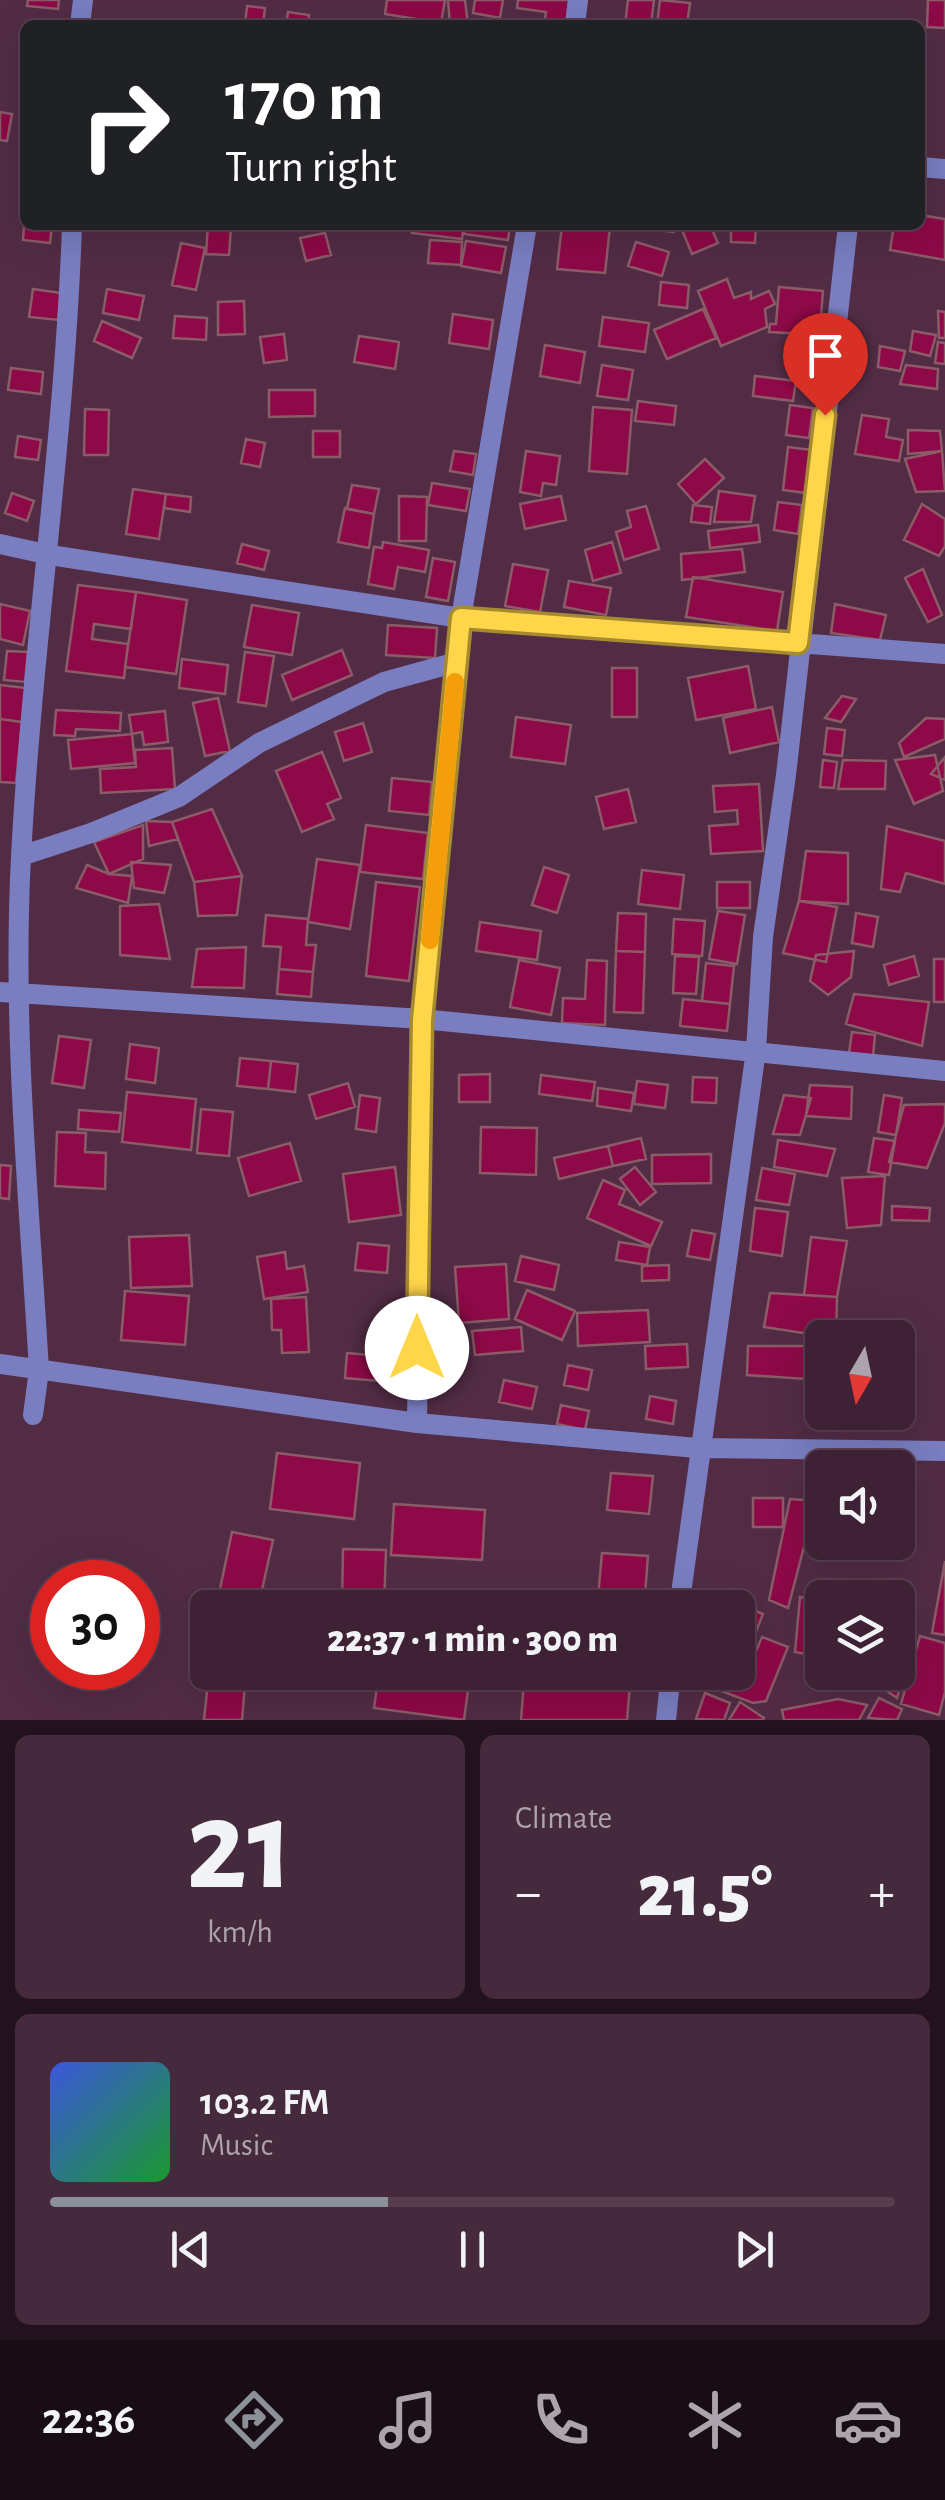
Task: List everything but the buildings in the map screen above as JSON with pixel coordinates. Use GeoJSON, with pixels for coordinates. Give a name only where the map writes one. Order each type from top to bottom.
{"type":"FeatureCollection","features":[{"type":"Feature","properties":{"kind":"street"},"geometry":{"type":"LineString","coordinates":[[33,1415],[39,1370],[8,993],[50,556],[72,230]]}},
{"type":"Feature","properties":{"kind":"street"},"geometry":{"type":"LineString","coordinates":[[417,1423],[422,1020],[461,618],[526,230]]}},
{"type":"Feature","properties":{"kind":"street"},"geometry":{"type":"LineString","coordinates":[[681,1590],[697,1448],[756,1050],[762,938],[786,774],[847,230]]}},
{"type":"Feature","properties":{"kind":"street"},"geometry":{"type":"LineString","coordinates":[[0,544],[50,556],[461,618],[945,654]]}},
{"type":"Feature","properties":{"kind":"street"},"geometry":{"type":"LineString","coordinates":[[21,856],[91,834],[178,796],[258,743],[367,690],[456,662]]}},
{"type":"Feature","properties":{"kind":"street"},"geometry":{"type":"LineString","coordinates":[[8,993],[422,1020],[945,1071]]}},
{"type":"Feature","properties":{"kind":"street"},"geometry":{"type":"LineString","coordinates":[[0,1364],[417,1423],[697,1448],[945,1451]]}},
{"type":"Feature","properties":{"kind":"street"},"geometry":{"type":"LineString","coordinates":[[666,1720],[669,1690]]}},
{"type":"Feature","properties":{"kind":"slow traffic"},"geometry":{"type":"LineString","coordinates":[[430,940],[455,682]]}},
{"type":"Feature","properties":{"kind":"route"},"geometry":{"type":"LineString","coordinates":[[417,1348],[422,1020],[461,618],[798,643],[825,415]]}}]}
